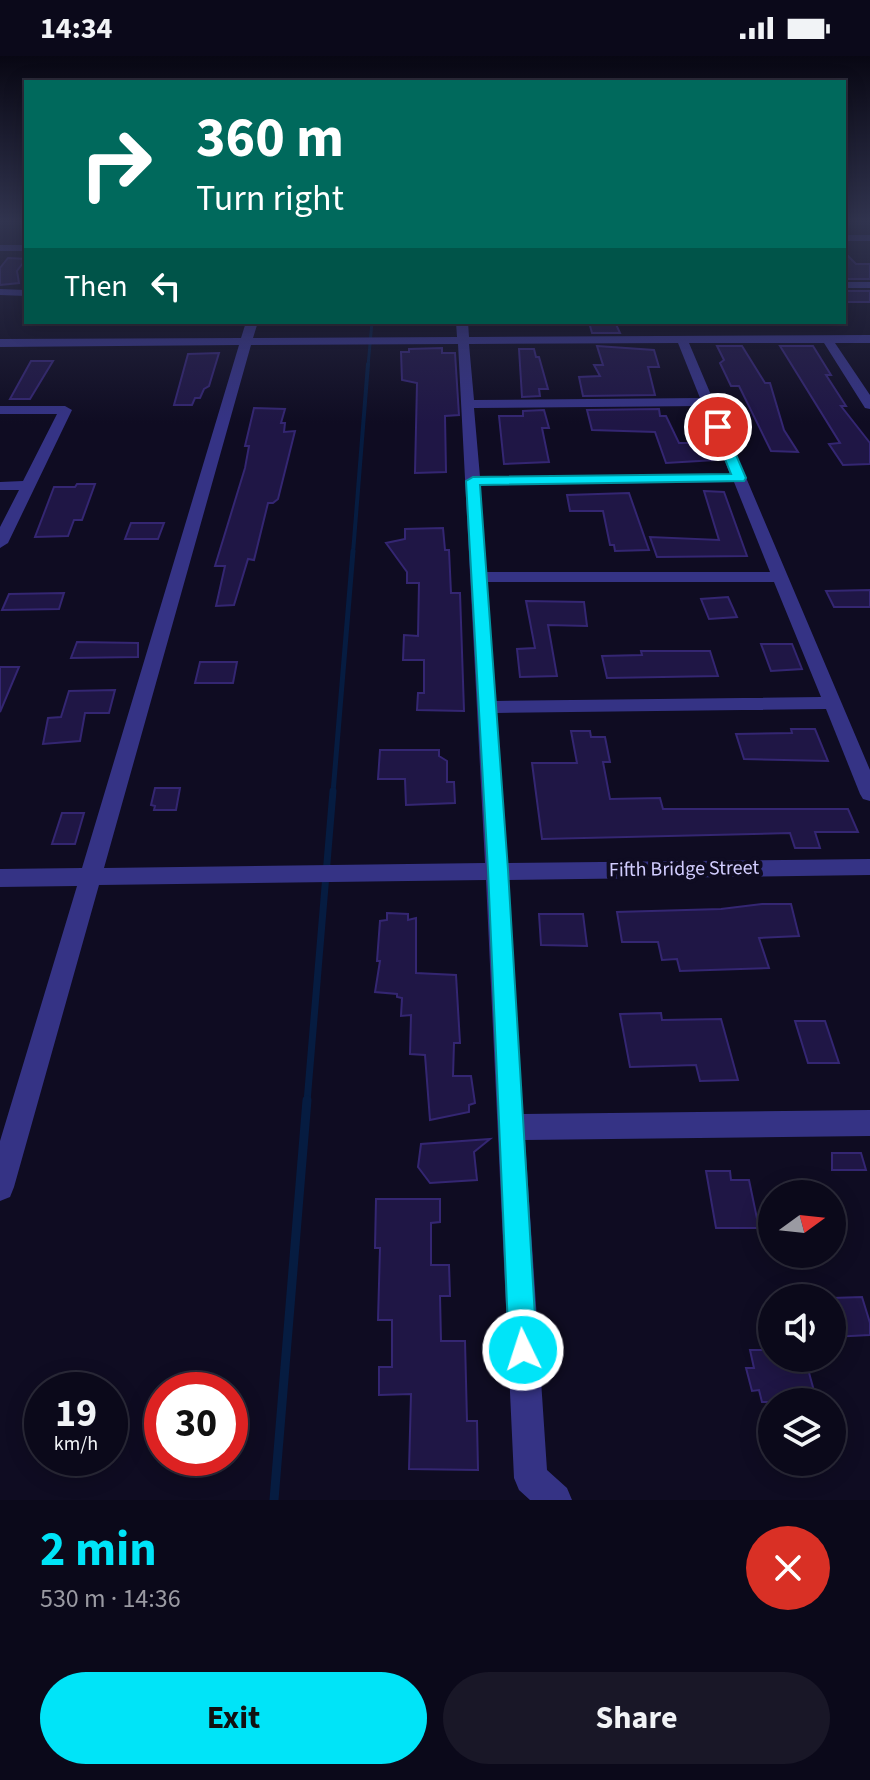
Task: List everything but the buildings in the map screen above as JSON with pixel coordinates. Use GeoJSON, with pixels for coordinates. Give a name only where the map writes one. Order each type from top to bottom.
{"type":"FeatureCollection","features":[{"type":"Feature","properties":{"kind":"street"},"geometry":{"type":"LineString","coordinates":[[0,292],[24,293]]}},
{"type":"Feature","properties":{"kind":"street"},"geometry":{"type":"LineString","coordinates":[[462,331],[498,870],[531,1478],[555,1500]]}},
{"type":"Feature","properties":{"kind":"street"},"geometry":{"type":"LineString","coordinates":[[0,343],[250,332],[462,331],[682,340],[870,339]]}},
{"type":"Feature","properties":{"kind":"street"},"geometry":{"type":"LineString","coordinates":[[0,1187],[250,332]]}},
{"type":"Feature","properties":{"kind":"street"},"geometry":{"type":"LineString","coordinates":[[827,339],[870,405]]}},
{"type":"Feature","properties":{"kind":"street"},"geometry":{"type":"LineString","coordinates":[[682,340],[870,794]]}},
{"type":"Feature","properties":{"kind":"street"},"geometry":{"type":"LineString","coordinates":[[467,404],[708,402]]}},
{"type":"Feature","properties":{"kind":"street"},"geometry":{"type":"LineString","coordinates":[[0,410],[65,410],[0,543]]}},
{"type":"Feature","properties":{"kind":"street"},"geometry":{"type":"LineString","coordinates":[[473,481],[739,478]]}},
{"type":"Feature","properties":{"kind":"street"},"geometry":{"type":"LineString","coordinates":[[0,486],[29,485]]}},
{"type":"Feature","properties":{"kind":"street"},"geometry":{"type":"LineString","coordinates":[[480,577],[780,577]]}},
{"type":"Feature","properties":{"kind":"street"},"geometry":{"type":"LineString","coordinates":[[487,707],[832,703]]}},
{"type":"Feature","properties":{"kind":"street","name":"Fifth Bridge Street"},"geometry":{"type":"LineString","coordinates":[[0,878],[870,867]]}},
{"type":"Feature","properties":{"kind":"street"},"geometry":{"type":"LineString","coordinates":[[510,1127],[870,1123]]}},
{"type":"Feature","properties":{"kind":"waterway"},"geometry":{"type":"LineString","coordinates":[[368,366],[372,324]]}},
{"type":"Feature","properties":{"kind":"waterway"},"geometry":{"type":"LineString","coordinates":[[353,553],[368,364]]}},
{"type":"Feature","properties":{"kind":"waterway"},"geometry":{"type":"LineString","coordinates":[[333,793],[353,551]]}},
{"type":"Feature","properties":{"kind":"waterway"},"geometry":{"type":"LineString","coordinates":[[307,1102],[333,791]]}},
{"type":"Feature","properties":{"kind":"waterway"},"geometry":{"type":"LineString","coordinates":[[274,1500],[307,1100]]}},
{"type":"Feature","properties":{"kind":"route"},"geometry":{"type":"LineString","coordinates":[[523,1350],[498,870],[473,481],[739,478],[718,427]]}}]}
